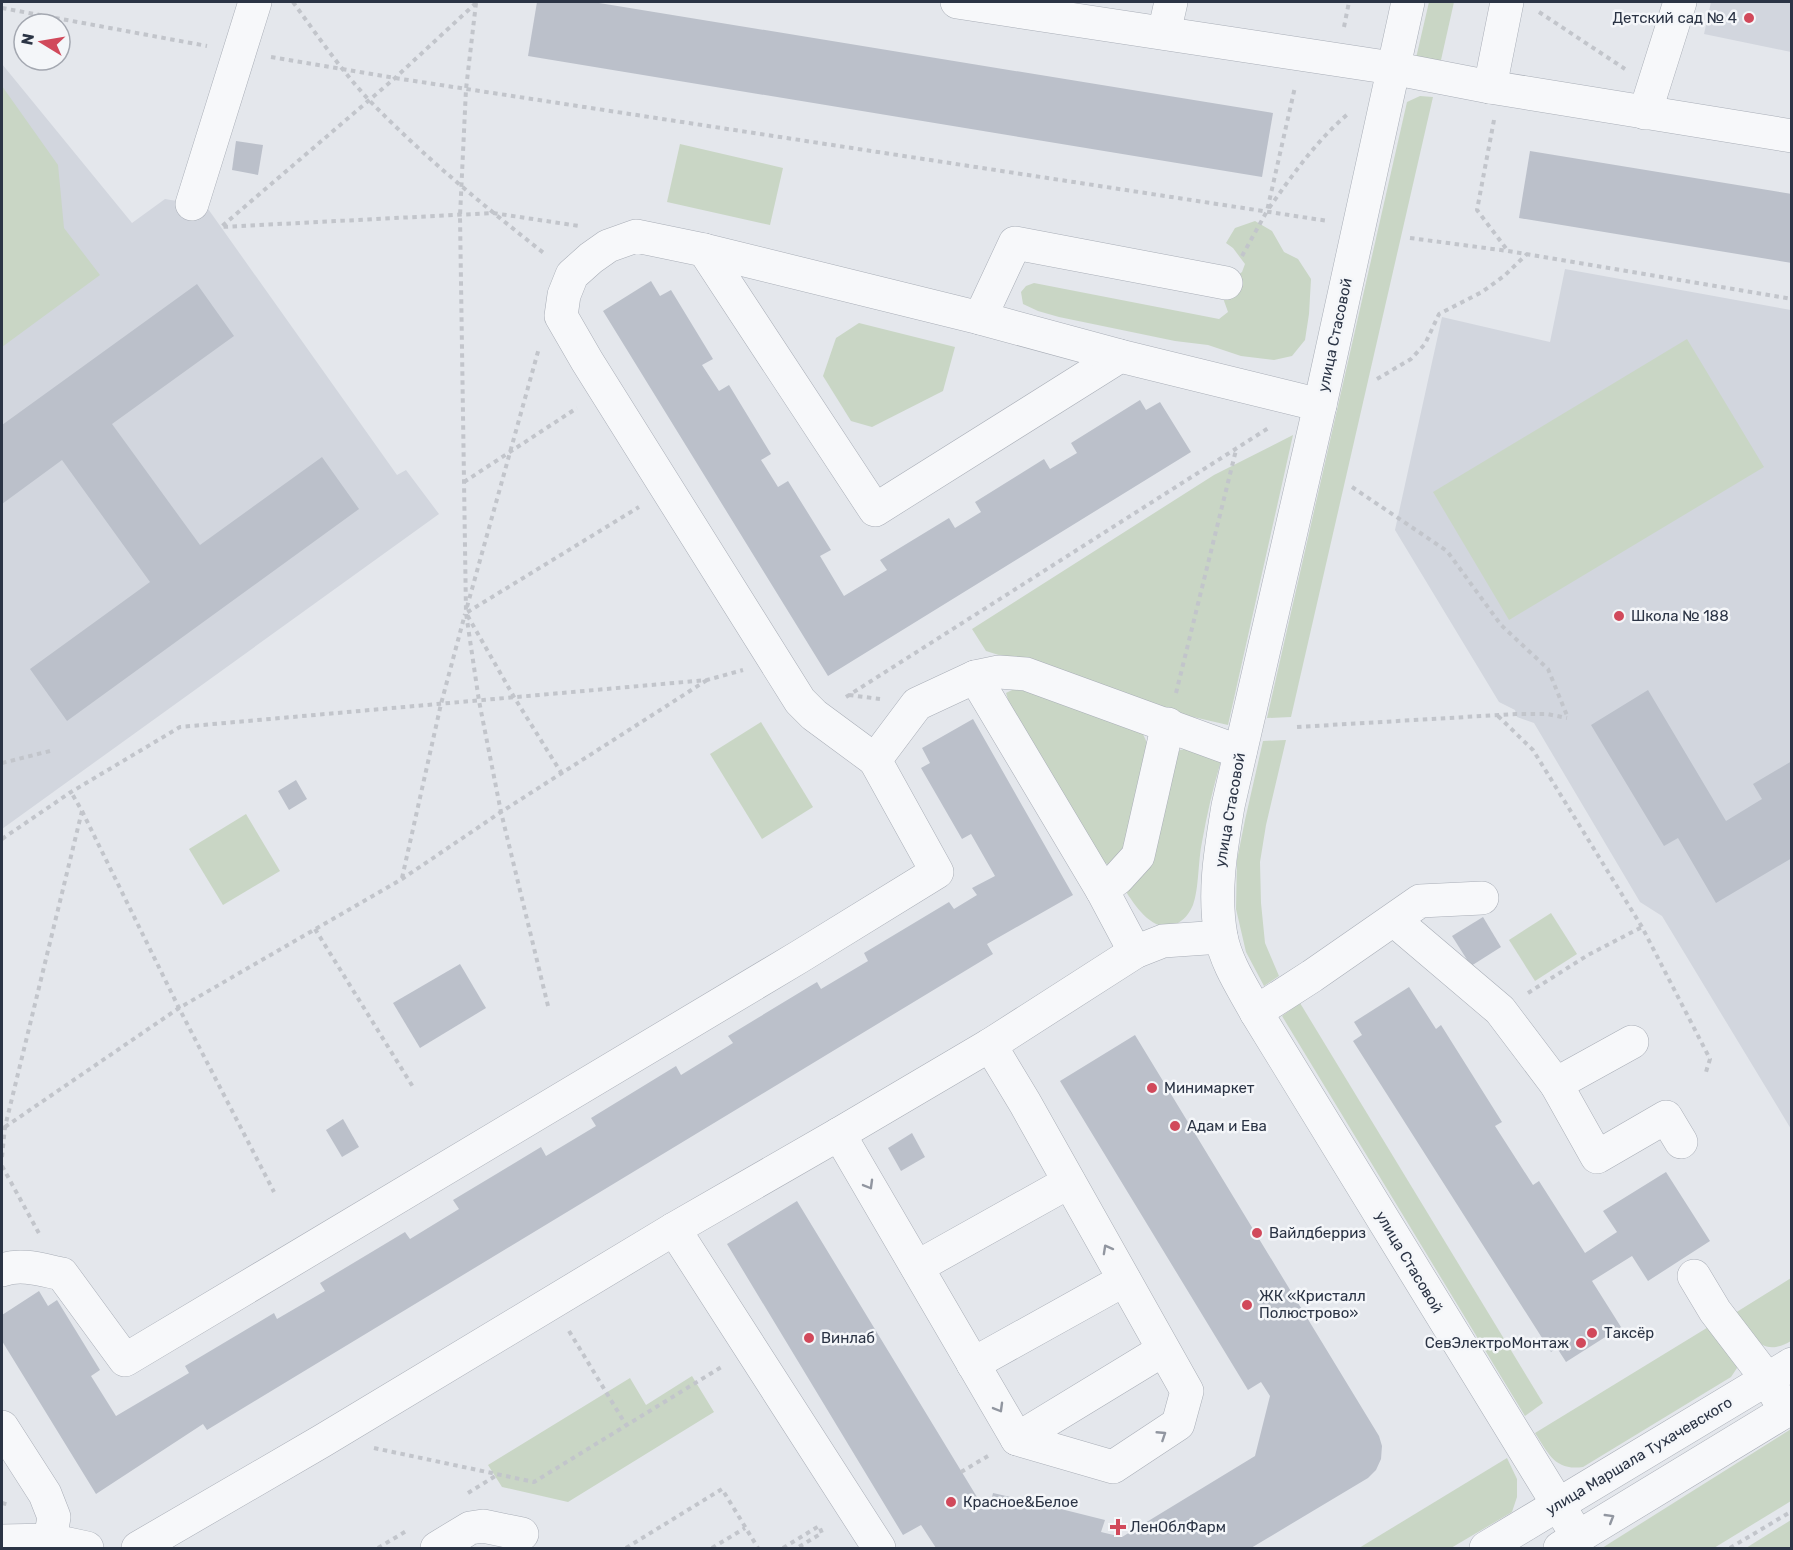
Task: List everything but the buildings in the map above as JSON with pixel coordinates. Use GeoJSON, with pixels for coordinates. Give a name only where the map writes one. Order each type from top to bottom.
{"type":"FeatureCollection","features":[{"type":"Feature","properties":{"kind":"street"},"geometry":{"type":"LineString","coordinates":[[192,204],[255,2]]}},
{"type":"Feature","properties":{"kind":"street"},"geometry":{"type":"LineString","coordinates":[[957,2],[1303,55],[1390,78],[1649,100],[1791,136]]}},
{"type":"Feature","properties":{"kind":"street"},"geometry":{"type":"LineString","coordinates":[[1164,33],[1171,2]]}},
{"type":"Feature","properties":{"kind":"street","name":"улица Стасовой"},"geometry":{"type":"LineString","coordinates":[[1408,2],[1358,227],[1308,403],[1219,858],[1218,904],[1221,937],[1235,975],[1256,1011],[1558,1505],[1569,1543]]}},
{"type":"Feature","properties":{"kind":"street"},"geometry":{"type":"LineString","coordinates":[[1649,100],[1680,2]]}},
{"type":"Feature","properties":{"kind":"street"},"geometry":{"type":"LineString","coordinates":[[1495,88],[1520,5]]}},
{"type":"Feature","properties":{"kind":"street"},"geometry":{"type":"LineString","coordinates":[[2,1270],[11,1267],[62,1274],[124,1360],[799,957],[937,872],[875,760],[814,715],[800,700],[561,316],[564,295],[572,275],[608,246],[636,236],[704,250],[980,318],[1308,403]]}},
{"type":"Feature","properties":{"kind":"street"},"geometry":{"type":"LineString","coordinates":[[980,318],[1015,243],[1226,282]]}},
{"type":"Feature","properties":{"kind":"street"},"geometry":{"type":"LineString","coordinates":[[704,250],[875,510],[1120,356]]}},
{"type":"Feature","properties":{"kind":"street"},"geometry":{"type":"LineString","coordinates":[[875,760],[917,704],[975,677],[999,672],[1026,674],[1240,752]]}},
{"type":"Feature","properties":{"kind":"street"},"geometry":{"type":"LineString","coordinates":[[975,677],[1102,890],[1135,952]]}},
{"type":"Feature","properties":{"kind":"street"},"geometry":{"type":"LineString","coordinates":[[1102,890],[1118,878],[1138,856],[1168,724]]}},
{"type":"Feature","properties":{"kind":"street"},"geometry":{"type":"LineString","coordinates":[[1256,1011],[1312,976],[1420,901],[1482,898]]}},
{"type":"Feature","properties":{"kind":"street"},"geometry":{"type":"LineString","coordinates":[[1394,920],[1500,1010],[1556,1084],[1597,1157],[1666,1117],[1681,1142]]}},
{"type":"Feature","properties":{"kind":"street"},"geometry":{"type":"LineString","coordinates":[[138,1548],[674,1229],[990,1045],[1135,952],[1163,941],[1221,937]]}},
{"type":"Feature","properties":{"kind":"street"},"geometry":{"type":"LineString","coordinates":[[1556,1084],[1632,1042]]}},
{"type":"Feature","properties":{"kind":"street"},"geometry":{"type":"LineString","coordinates":[[839,1134],[1017,1439],[1113,1467],[1178,1424],[1187,1391],[990,1045]]}},
{"type":"Feature","properties":{"kind":"street"},"geometry":{"type":"LineString","coordinates":[[917,1268],[1070,1182]]}},
{"type":"Feature","properties":{"kind":"street"},"geometry":{"type":"LineString","coordinates":[[674,1229],[879,1548]]}},
{"type":"Feature","properties":{"kind":"street"},"geometry":{"type":"LineString","coordinates":[[1569,1543],[1788,1409],[1779,1371],[1715,1311],[1694,1276]]}},
{"type":"Feature","properties":{"kind":"street"},"geometry":{"type":"LineString","coordinates":[[974,1364],[1124,1280]]}},
{"type":"Feature","properties":{"kind":"street"},"geometry":{"type":"LineString","coordinates":[[1017,1439],[1163,1350]]}},
{"type":"Feature","properties":{"kind":"street","name":"улица Маршала Тухачевского"},"geometry":{"type":"LineString","coordinates":[[1486,1548],[1779,1371]]}},
{"type":"Feature","properties":{"kind":"street"},"geometry":{"type":"LineString","coordinates":[[2,1427],[45,1494],[54,1517],[50,1540]]}},
{"type":"Feature","properties":{"kind":"street"},"geometry":{"type":"LineString","coordinates":[[437,1548],[470,1528],[483,1526],[522,1534]]}},
{"type":"Feature","properties":{"kind":"street"},"geometry":{"type":"LineString","coordinates":[[2,1541],[50,1540],[87,1548]]}},
{"type":"Feature","properties":{"kind":"path"},"geometry":{"type":"LineString","coordinates":[[293,2],[369,99],[461,186],[572,275]]}},
{"type":"Feature","properties":{"kind":"path"},"geometry":{"type":"LineString","coordinates":[[476,2],[395,78],[221,227],[494,213],[636,236]]}},
{"type":"Feature","properties":{"kind":"path"},"geometry":{"type":"LineString","coordinates":[[476,2],[466,88],[460,216],[466,613],[479,701],[501,812],[549,1010]]}},
{"type":"Feature","properties":{"kind":"path"},"geometry":{"type":"LineString","coordinates":[[1520,5],[1649,100]]}},
{"type":"Feature","properties":{"kind":"path"},"geometry":{"type":"LineString","coordinates":[[2,8],[344,70],[1267,211],[1358,227]]}},
{"type":"Feature","properties":{"kind":"path"},"geometry":{"type":"LineString","coordinates":[[1267,211],[1303,55]]}},
{"type":"Feature","properties":{"kind":"path"},"geometry":{"type":"LineString","coordinates":[[1226,282],[1267,211],[1306,155],[1336,124],[1390,78]]}},
{"type":"Feature","properties":{"kind":"path"},"geometry":{"type":"LineString","coordinates":[[1495,88],[1477,210],[1508,251]]}},
{"type":"Feature","properties":{"kind":"path"},"geometry":{"type":"LineString","coordinates":[[1410,238],[1527,254],[1791,299]]}},
{"type":"Feature","properties":{"kind":"path"},"geometry":{"type":"LineString","coordinates":[[1377,379],[1411,359],[1425,344],[1439,314],[1482,292],[1504,276],[1527,254]]}},
{"type":"Feature","properties":{"kind":"path"},"geometry":{"type":"LineString","coordinates":[[402,879],[441,704],[543,336],[561,316]]}},
{"type":"Feature","properties":{"kind":"path"},"geometry":{"type":"LineString","coordinates":[[464,482],[605,389]]}},
{"type":"Feature","properties":{"kind":"path"},"geometry":{"type":"LineString","coordinates":[[814,715],[1308,403]]}},
{"type":"Feature","properties":{"kind":"path"},"geometry":{"type":"LineString","coordinates":[[1168,724],[1236,449]]}},
{"type":"Feature","properties":{"kind":"path"},"geometry":{"type":"LineString","coordinates":[[1297,727],[1516,714],[1547,714],[1568,718],[1548,669],[1500,625],[1448,551],[1352,487]]}},
{"type":"Feature","properties":{"kind":"path"},"geometry":{"type":"LineString","coordinates":[[466,613],[668,489]]}},
{"type":"Feature","properties":{"kind":"path"},"geometry":{"type":"LineString","coordinates":[[466,613],[562,774]]}},
{"type":"Feature","properties":{"kind":"path"},"geometry":{"type":"LineString","coordinates":[[2,839],[71,792],[180,727],[707,680],[775,662]]}},
{"type":"Feature","properties":{"kind":"path"},"geometry":{"type":"LineString","coordinates":[[5,1127],[179,1008],[402,879],[501,812],[707,680]]}},
{"type":"Feature","properties":{"kind":"path"},"geometry":{"type":"LineString","coordinates":[[1497,716],[1533,750],[1642,927],[1710,1059],[1706,1072]]}},
{"type":"Feature","properties":{"kind":"path"},"geometry":{"type":"LineString","coordinates":[[2,763],[50,751]]}},
{"type":"Feature","properties":{"kind":"path"},"geometry":{"type":"LineString","coordinates":[[71,792],[274,1192]]}},
{"type":"Feature","properties":{"kind":"path"},"geometry":{"type":"LineString","coordinates":[[2,1157],[5,1127],[82,811]]}},
{"type":"Feature","properties":{"kind":"path"},"geometry":{"type":"LineString","coordinates":[[1500,1010],[1588,955],[1642,927]]}},
{"type":"Feature","properties":{"kind":"path"},"geometry":{"type":"LineString","coordinates":[[315,929],[413,1088]]}},
{"type":"Feature","properties":{"kind":"path"},"geometry":{"type":"LineString","coordinates":[[2,1166],[62,1274]]}},
{"type":"Feature","properties":{"kind":"path"},"geometry":{"type":"LineString","coordinates":[[551,1302],[627,1425]]}},
{"type":"Feature","properties":{"kind":"path"},"geometry":{"type":"LineString","coordinates":[[326,1438],[534,1482],[750,1349]]}},
{"type":"Feature","properties":{"kind":"path"},"geometry":{"type":"LineString","coordinates":[[626,1548],[722,1490],[758,1548]]}},
{"type":"Feature","properties":{"kind":"path"},"geometry":{"type":"LineString","coordinates":[[1730,1548],[1791,1511]]}},
{"type":"Feature","properties":{"kind":"path"},"geometry":{"type":"LineString","coordinates":[[783,1548],[819,1527],[822,1533],[797,1548]]}},
{"type":"Feature","properties":{"kind":"path"},"geometry":{"type":"LineString","coordinates":[[712,1548],[745,1528]]}},
{"type":"Feature","properties":{"kind":"shaded area","name":"Детский сад № 4"},"geometry":{"type":"Polygon","coordinates":[[[1711,2],[1791,2],[1791,52],[1704,34],[1711,2]]]}},
{"type":"Feature","properties":{"kind":"shaded area"},"geometry":{"type":"Polygon","coordinates":[[[2,64],[132,223],[165,199],[206,206],[397,475],[406,470],[439,514],[2,829],[2,64]]]}},
{"type":"Feature","properties":{"kind":"shaded area","name":"Школа № 188"},"geometry":{"type":"Polygon","coordinates":[[[1565,269],[1791,310],[1791,1129],[1662,916],[1640,902],[1534,723],[1517,717],[1515,710],[1499,702],[1395,530],[1442,317],[1550,342],[1565,269]]]}},
{"type":"Feature","properties":{"kind":"green space"},"geometry":{"type":"Polygon","coordinates":[[[1429,2],[1454,2],[1439,69],[1416,58],[1429,2]]]}},
{"type":"Feature","properties":{"kind":"green space"},"geometry":{"type":"Polygon","coordinates":[[[2,86],[58,165],[64,228],[100,275],[2,347],[2,86]]]}},
{"type":"Feature","properties":{"kind":"green space"},"geometry":{"type":"Polygon","coordinates":[[[1420,96],[1433,97],[1291,717],[1267,718],[1407,102],[1420,96]]]}},
{"type":"Feature","properties":{"kind":"green space"},"geometry":{"type":"Polygon","coordinates":[[[680,144],[783,168],[770,225],[667,202],[680,144]]]}},
{"type":"Feature","properties":{"kind":"green space"},"geometry":{"type":"Polygon","coordinates":[[[1255,221],[1272,231],[1284,252],[1298,259],[1311,279],[1305,340],[1292,356],[1274,360],[1241,356],[1208,345],[1175,341],[1059,317],[1023,304],[1021,292],[1026,286],[1034,283],[1219,319],[1228,312],[1223,298],[1226,283],[1242,272],[1245,264],[1233,248],[1226,243],[1235,228],[1255,221]]]}},
{"type":"Feature","properties":{"kind":"green space"},"geometry":{"type":"Polygon","coordinates":[[[859,323],[955,347],[943,391],[872,427],[851,421],[823,376],[836,338],[859,323]]]}},
{"type":"Feature","properties":{"kind":"green space"},"geometry":{"type":"Polygon","coordinates":[[[1687,339],[1764,467],[1509,620],[1433,492],[1687,339]]]}},
{"type":"Feature","properties":{"kind":"green space"},"geometry":{"type":"Polygon","coordinates":[[[1293,435],[1228,725],[1189,716],[986,651],[972,629],[1214,475],[1293,435]]]}},
{"type":"Feature","properties":{"kind":"green space"},"geometry":{"type":"Polygon","coordinates":[[[1020,686],[1132,724],[1143,734],[1151,752],[1128,853],[1110,865],[1097,860],[1012,713],[1006,693],[1020,686]]]}},
{"type":"Feature","properties":{"kind":"green space"},"geometry":{"type":"Polygon","coordinates":[[[761,722],[813,807],[762,839],[710,754],[761,722]]]}},
{"type":"Feature","properties":{"kind":"green space"},"geometry":{"type":"Polygon","coordinates":[[[1286,740],[1266,825],[1260,862],[1265,943],[1279,976],[1264,986],[1246,952],[1236,909],[1237,860],[1263,741],[1286,740]]]}},
{"type":"Feature","properties":{"kind":"green space"},"geometry":{"type":"Polygon","coordinates":[[[1193,748],[1221,761],[1204,832],[1193,905],[1178,923],[1161,926],[1139,910],[1123,887],[1169,758],[1180,750],[1193,748]]]}},
{"type":"Feature","properties":{"kind":"green space"},"geometry":{"type":"Polygon","coordinates":[[[246,814],[280,871],[223,905],[189,849],[246,814]]]}},
{"type":"Feature","properties":{"kind":"green space"},"geometry":{"type":"Polygon","coordinates":[[[1551,913],[1577,954],[1535,981],[1509,940],[1551,913]]]}},
{"type":"Feature","properties":{"kind":"green space"},"geometry":{"type":"Polygon","coordinates":[[[1300,1003],[1543,1403],[1525,1416],[1282,1016],[1300,1003]]]}},
{"type":"Feature","properties":{"kind":"green space"},"geometry":{"type":"Polygon","coordinates":[[[1791,1278],[1791,1341],[1781,1346],[1765,1346],[1752,1336],[1735,1313],[1791,1278]]]}},
{"type":"Feature","properties":{"kind":"green space"},"geometry":{"type":"Polygon","coordinates":[[[1710,1326],[1736,1358],[1737,1368],[1731,1377],[1583,1467],[1573,1468],[1559,1464],[1549,1454],[1535,1433],[1710,1326]]]}},
{"type":"Feature","properties":{"kind":"green space"},"geometry":{"type":"Polygon","coordinates":[[[692,1376],[714,1412],[568,1502],[502,1487],[488,1465],[630,1378],[646,1405],[692,1376]]]}},
{"type":"Feature","properties":{"kind":"green space"},"geometry":{"type":"Polygon","coordinates":[[[1791,1429],[1791,1501],[1714,1548],[1602,1548],[1791,1429]]]}},
{"type":"Feature","properties":{"kind":"green space"},"geometry":{"type":"Polygon","coordinates":[[[1507,1458],[1517,1479],[1517,1497],[1512,1512],[1451,1548],[1359,1548],[1507,1458]]]}},
{"type":"Feature","properties":{"kind":"green space"},"geometry":{"type":"Polygon","coordinates":[[[1791,1520],[1791,1548],[1746,1548],[1791,1520]]]}},
{"type":"Feature","properties":{"kind":"place","name":"Детский сад № 4"},"geometry":{"type":"Point","coordinates":[1749,18]}},
{"type":"Feature","properties":{"kind":"place","name":"Школа № 188"},"geometry":{"type":"Point","coordinates":[1619,616]}},
{"type":"Feature","properties":{"kind":"place","name":"Минимаркет"},"geometry":{"type":"Point","coordinates":[1152,1088]}},
{"type":"Feature","properties":{"kind":"place","name":"Адам и Ева"},"geometry":{"type":"Point","coordinates":[1175,1126]}},
{"type":"Feature","properties":{"kind":"place","name":"Вайлдберриз"},"geometry":{"type":"Point","coordinates":[1257,1233]}},
{"type":"Feature","properties":{"kind":"place","name":"ЖК «Кристалл Полюстрово»"},"geometry":{"type":"Point","coordinates":[1247,1305]}},
{"type":"Feature","properties":{"kind":"place","name":"Таксёр"},"geometry":{"type":"Point","coordinates":[1592,1333]}},
{"type":"Feature","properties":{"kind":"place","name":"Винлаб"},"geometry":{"type":"Point","coordinates":[809,1338]}},
{"type":"Feature","properties":{"kind":"place","name":"СевЭлектроМонтаж"},"geometry":{"type":"Point","coordinates":[1581,1343]}},
{"type":"Feature","properties":{"kind":"place","name":"Красное&Белое"},"geometry":{"type":"Point","coordinates":[951,1502]}},
{"type":"Feature","properties":{"kind":"place","name":"ЛенОблФарм"},"geometry":{"type":"Point","coordinates":[1118,1527]}}]}
